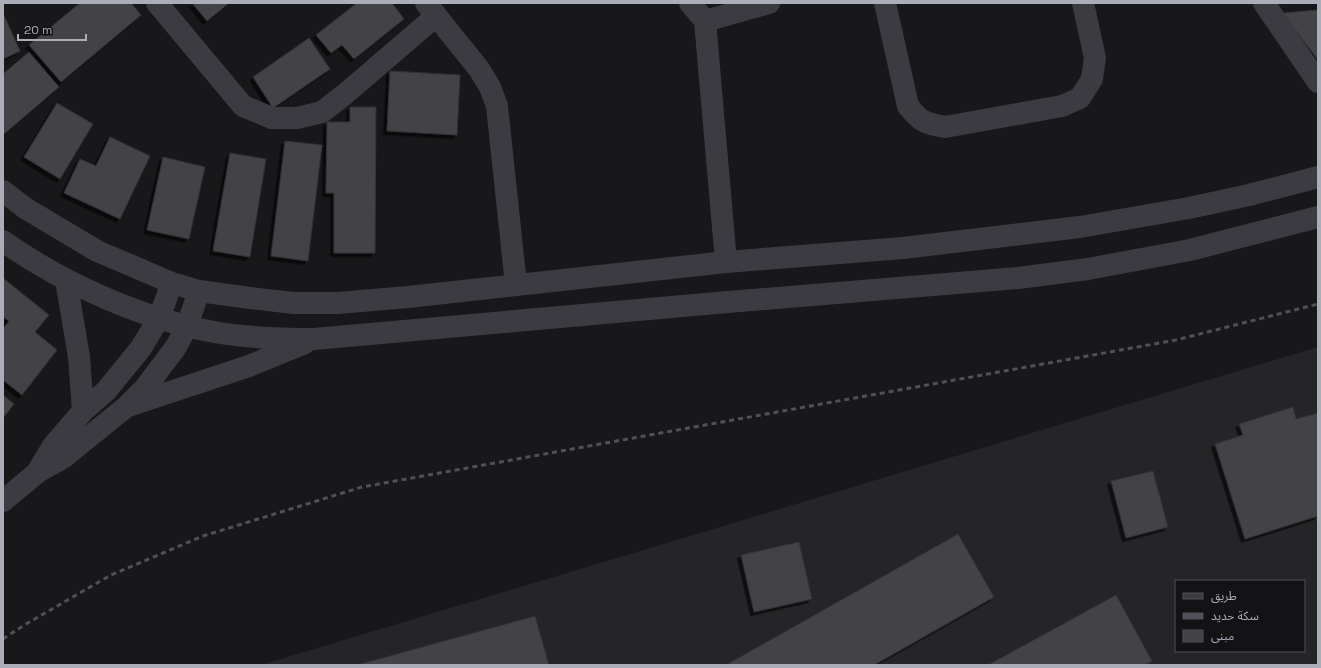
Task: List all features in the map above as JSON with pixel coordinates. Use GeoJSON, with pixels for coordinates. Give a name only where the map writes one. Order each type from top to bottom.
{"type":"FeatureCollection","features":[{"type":"Feature","properties":{"kind":"street"},"geometry":{"type":"LineString","coordinates":[[158,3],[244,106],[272,118],[297,118],[322,112],[344,95],[431,9],[479,69],[490,87],[497,106],[516,285]]}},
{"type":"Feature","properties":{"kind":"street"},"geometry":{"type":"LineString","coordinates":[[690,3],[704,21],[726,262]]}},
{"type":"Feature","properties":{"kind":"street"},"geometry":{"type":"LineString","coordinates":[[704,21],[768,3]]}},
{"type":"Feature","properties":{"kind":"street"},"geometry":{"type":"LineString","coordinates":[[885,3],[908,106],[918,119],[930,124],[945,127],[1062,106],[1080,98],[1092,79],[1095,58],[1083,3]]}},
{"type":"Feature","properties":{"kind":"street"},"geometry":{"type":"LineString","coordinates":[[1264,3],[1318,82]]}},
{"type":"Feature","properties":{"kind":"street"},"geometry":{"type":"LineString","coordinates":[[3,191],[25,208],[97,251],[172,283],[199,291],[294,303],[338,303],[408,297],[726,262],[903,248],[1080,227],[1189,208],[1249,195],[1318,177]]}},
{"type":"Feature","properties":{"kind":"street"},"geometry":{"type":"LineString","coordinates":[[3,240],[32,260],[66,280],[159,318],[220,333],[272,339],[314,339],[1018,278],[1088,269],[1190,250],[1318,217]]}},
{"type":"Feature","properties":{"kind":"street"},"geometry":{"type":"LineString","coordinates":[[66,280],[79,357],[83,410]]}},
{"type":"Feature","properties":{"kind":"street"},"geometry":{"type":"LineString","coordinates":[[38,472],[53,446],[83,410],[106,391],[141,348],[159,318],[172,283]]}},
{"type":"Feature","properties":{"kind":"street"},"geometry":{"type":"LineString","coordinates":[[3,501],[38,472],[63,458],[126,407],[145,388],[176,347],[187,326],[199,291]]}},
{"type":"Feature","properties":{"kind":"street"},"geometry":{"type":"LineString","coordinates":[[126,407],[249,366],[314,339]]}},
{"type":"Feature","properties":{"kind":"shaded area"},"geometry":{"type":"Polygon","coordinates":[[[1318,347],[1318,665],[261,665],[1318,347]]]}},
{"type":"Feature","properties":{"kind":"building"},"geometry":{"type":"Polygon","coordinates":[[[80,3],[131,3],[141,15],[61,82],[29,45],[80,3]]]}},
{"type":"Feature","properties":{"kind":"building"},"geometry":{"type":"Polygon","coordinates":[[[192,3],[229,3],[207,21],[192,3]]]}},
{"type":"Feature","properties":{"kind":"building"},"geometry":{"type":"Polygon","coordinates":[[[357,3],[392,3],[404,19],[354,59],[342,45],[331,53],[316,35],[357,3]]]}},
{"type":"Feature","properties":{"kind":"building"},"geometry":{"type":"Polygon","coordinates":[[[1318,10],[1318,60],[1283,13],[1318,10]]]}},
{"type":"Feature","properties":{"kind":"building"},"geometry":{"type":"Polygon","coordinates":[[[3,13],[20,51],[3,59],[3,13]]]}},
{"type":"Feature","properties":{"kind":"building"},"geometry":{"type":"Polygon","coordinates":[[[309,38],[330,69],[273,108],[253,77],[309,38]]]}},
{"type":"Feature","properties":{"kind":"building"},"geometry":{"type":"Polygon","coordinates":[[[29,52],[59,87],[4,134],[3,74],[29,52]]]}},
{"type":"Feature","properties":{"kind":"building"},"geometry":{"type":"Polygon","coordinates":[[[390,71],[460,75],[457,135],[387,131],[390,71]]]}},
{"type":"Feature","properties":{"kind":"building"},"geometry":{"type":"Polygon","coordinates":[[[57,103],[93,124],[60,179],[24,157],[57,103]]]}},
{"type":"Feature","properties":{"kind":"building"},"geometry":{"type":"Polygon","coordinates":[[[350,107],[376,107],[375,253],[334,253],[334,193],[326,193],[327,122],[350,122],[350,107]]]}},
{"type":"Feature","properties":{"kind":"building"},"geometry":{"type":"Polygon","coordinates":[[[110,137],[150,156],[120,219],[64,193],[80,159],[96,166],[110,137]]]}},
{"type":"Feature","properties":{"kind":"building"},"geometry":{"type":"Polygon","coordinates":[[[285,141],[322,145],[308,261],[271,256],[285,141]]]}},
{"type":"Feature","properties":{"kind":"building"},"geometry":{"type":"Polygon","coordinates":[[[230,153],[266,159],[250,257],[213,251],[230,153]]]}},
{"type":"Feature","properties":{"kind":"building"},"geometry":{"type":"Polygon","coordinates":[[[163,157],[205,167],[189,239],[147,230],[163,157]]]}},
{"type":"Feature","properties":{"kind":"building"},"geometry":{"type":"Polygon","coordinates":[[[3,278],[49,315],[35,332],[57,350],[22,395],[3,380],[3,329],[9,321],[3,317],[3,278]]]}},
{"type":"Feature","properties":{"kind":"building"},"geometry":{"type":"Polygon","coordinates":[[[3,395],[14,404],[3,418],[3,395]]]}},
{"type":"Feature","properties":{"kind":"building"},"geometry":{"type":"Polygon","coordinates":[[[1293,407],[1296,419],[1318,413],[1318,516],[1245,539],[1215,444],[1243,435],[1239,424],[1293,407]]]}},
{"type":"Feature","properties":{"kind":"building"},"geometry":{"type":"Polygon","coordinates":[[[1153,471],[1168,527],[1126,538],[1111,481],[1153,471]]]}},
{"type":"Feature","properties":{"kind":"building"},"geometry":{"type":"Polygon","coordinates":[[[958,534],[994,597],[874,665],[726,665],[958,534]]]}},
{"type":"Feature","properties":{"kind":"building"},"geometry":{"type":"Polygon","coordinates":[[[799,542],[812,599],[754,612],[741,555],[799,542]]]}},
{"type":"Feature","properties":{"kind":"building"},"geometry":{"type":"Polygon","coordinates":[[[1116,595],[1152,661],[1145,665],[988,665],[1116,595]]]}},
{"type":"Feature","properties":{"kind":"building"},"geometry":{"type":"Polygon","coordinates":[[[535,616],[549,665],[357,665],[535,616]]]}},
{"type":"Feature","properties":{"kind":"railway"},"geometry":{"type":"LineString","coordinates":[[3,639],[111,575],[203,536],[362,487],[1176,340],[1318,304]]}}]}
